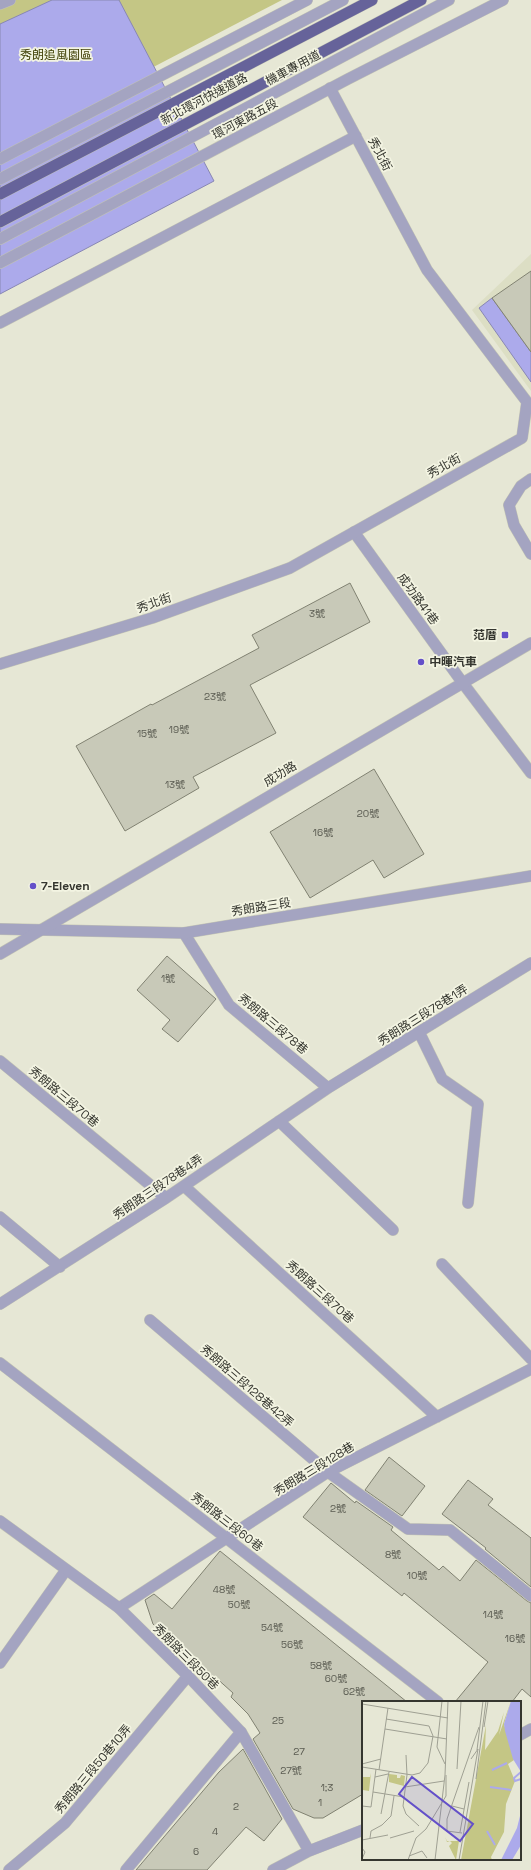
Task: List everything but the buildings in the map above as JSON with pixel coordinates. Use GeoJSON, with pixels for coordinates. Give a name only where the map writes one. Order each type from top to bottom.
{"type":"FeatureCollection","features":[{"type":"Feature","properties":{"kind":"highway","name":"新北環河快速道路"},"geometry":{"type":"LineString","coordinates":[[0,194],[372,0]]}},
{"type":"Feature","properties":{"kind":"highway","name":"新北環河快速道路"},"geometry":{"type":"LineString","coordinates":[[0,222],[421,0]]}},
{"type":"Feature","properties":{"kind":"street"},"geometry":{"type":"LineString","coordinates":[[0,4],[10,0]]}},
{"type":"Feature","properties":{"kind":"street"},"geometry":{"type":"LineString","coordinates":[[0,159],[307,0]]}},
{"type":"Feature","properties":{"kind":"street"},"geometry":{"type":"LineString","coordinates":[[0,179],[344,0]]}},
{"type":"Feature","properties":{"kind":"street","name":"機車專用道"},"geometry":{"type":"LineString","coordinates":[[0,239],[449,0]]}},
{"type":"Feature","properties":{"kind":"street","name":"環河東路五段"},"geometry":{"type":"LineString","coordinates":[[0,263],[330,88],[503,0]]}},
{"type":"Feature","properties":{"kind":"street","name":"秀北街"},"geometry":{"type":"LineString","coordinates":[[0,664],[152,618],[283,570],[522,438],[528,421],[528,402],[427,270],[330,88]]}},
{"type":"Feature","properties":{"kind":"street"},"geometry":{"type":"LineString","coordinates":[[0,323],[356,136]]}},
{"type":"Feature","properties":{"kind":"street"},"geometry":{"type":"LineString","coordinates":[[531,479],[521,486],[509,506],[514,525],[531,554]]}},
{"type":"Feature","properties":{"kind":"street","name":"成功路41巷"},"geometry":{"type":"LineString","coordinates":[[354,532],[462,682],[531,773]]}},
{"type":"Feature","properties":{"kind":"street","name":"成功路"},"geometry":{"type":"LineString","coordinates":[[43,929],[462,682],[531,643]]}},
{"type":"Feature","properties":{"kind":"street","name":"秀朗路三段"},"geometry":{"type":"LineString","coordinates":[[0,929],[184,933],[531,876]]}},
{"type":"Feature","properties":{"kind":"street"},"geometry":{"type":"LineString","coordinates":[[0,954],[43,929]]}},
{"type":"Feature","properties":{"kind":"street","name":"秀朗路三段78巷"},"geometry":{"type":"LineString","coordinates":[[184,933],[229,1005],[328,1088]]}},
{"type":"Feature","properties":{"kind":"street","name":"秀朗路三段78巷1弄"},"geometry":{"type":"LineString","coordinates":[[328,1088],[531,963]]}},
{"type":"Feature","properties":{"kind":"street"},"geometry":{"type":"LineString","coordinates":[[419,1032],[442,1079],[478,1104],[468,1203]]}},
{"type":"Feature","properties":{"kind":"street","name":"秀朗路三段70巷"},"geometry":{"type":"LineString","coordinates":[[0,1061],[166,1198]]}},
{"type":"Feature","properties":{"kind":"street","name":"秀朗路三段78巷4弄"},"geometry":{"type":"LineString","coordinates":[[0,1304],[166,1198],[328,1088]]}},
{"type":"Feature","properties":{"kind":"street"},"geometry":{"type":"LineString","coordinates":[[279,1121],[393,1230]]}},
{"type":"Feature","properties":{"kind":"street","name":"秀朗路三段70巷"},"geometry":{"type":"LineString","coordinates":[[184,1186],[437,1417]]}},
{"type":"Feature","properties":{"kind":"street"},"geometry":{"type":"LineString","coordinates":[[0,1217],[60,1267]]}},
{"type":"Feature","properties":{"kind":"street"},"geometry":{"type":"LineString","coordinates":[[442,1264],[531,1359]]}},
{"type":"Feature","properties":{"kind":"street","name":"秀朗路三段128巷42弄"},"geometry":{"type":"LineString","coordinates":[[150,1320],[328,1472],[408,1529],[450,1530],[531,1596]]}},
{"type":"Feature","properties":{"kind":"street","name":"秀朗路三段60巷"},"geometry":{"type":"LineString","coordinates":[[0,1363],[437,1701]]}},
{"type":"Feature","properties":{"kind":"street","name":"秀朗路三段128巷"},"geometry":{"type":"LineString","coordinates":[[119,1608],[328,1472],[531,1369]]}},
{"type":"Feature","properties":{"kind":"street","name":"秀朗路三段50巷"},"geometry":{"type":"LineString","coordinates":[[0,1521],[119,1608],[188,1676],[241,1732],[308,1851]]}},
{"type":"Feature","properties":{"kind":"street"},"geometry":{"type":"LineString","coordinates":[[0,1663],[66,1570]]}},
{"type":"Feature","properties":{"kind":"street","name":"秀朗路三段50巷10弄"},"geometry":{"type":"LineString","coordinates":[[9,1870],[65,1822],[188,1676]]}},
{"type":"Feature","properties":{"kind":"street"},"geometry":{"type":"LineString","coordinates":[[126,1870],[241,1732]]}},
{"type":"Feature","properties":{"kind":"street"},"geometry":{"type":"LineString","coordinates":[[272,1870],[308,1851],[362,1830]]}},
{"type":"Feature","properties":{"kind":"shaded area"},"geometry":{"type":"Polygon","coordinates":[[[531,254],[531,391],[472,310],[531,254]]]}},
{"type":"Feature","properties":{"kind":"green space","name":"秀朗追風園區"},"geometry":{"type":"Polygon","coordinates":[[[0,0],[282,0],[0,147],[0,0]]]}},
{"type":"Feature","properties":{"kind":"water"},"geometry":{"type":"Polygon","coordinates":[[[52,0],[119,0],[214,181],[0,294],[0,24],[52,0]]]}},
{"type":"Feature","properties":{"kind":"water"},"geometry":{"type":"Polygon","coordinates":[[[492,298],[531,352],[531,382],[479,308],[492,298]]]}},
{"type":"Feature","properties":{"kind":"place","name":"范厝"},"geometry":{"type":"Point","coordinates":[505,635]}},
{"type":"Feature","properties":{"kind":"place","name":"中暉汽車"},"geometry":{"type":"Point","coordinates":[421,662]}},
{"type":"Feature","properties":{"kind":"place","name":"7-Eleven"},"geometry":{"type":"Point","coordinates":[33,886]}}]}
